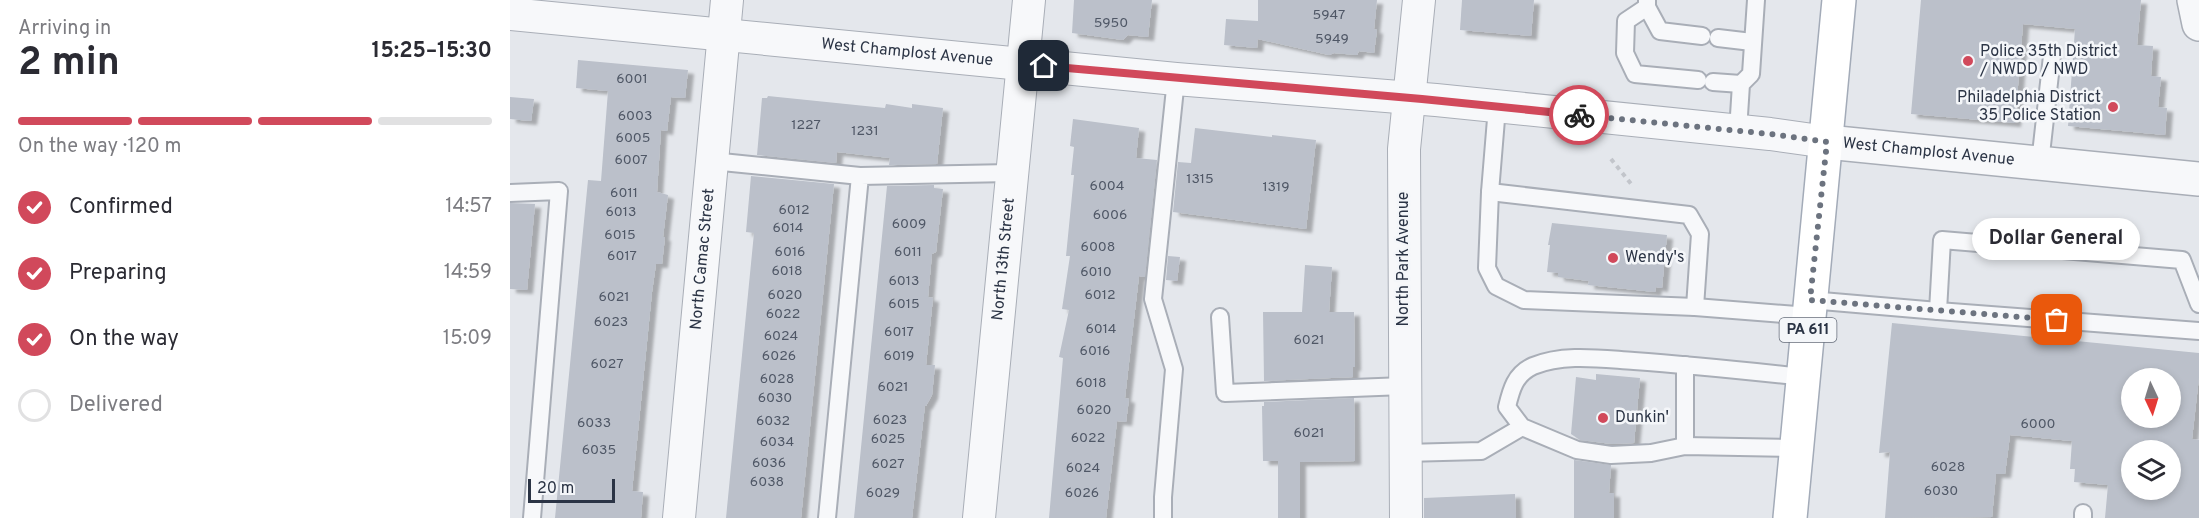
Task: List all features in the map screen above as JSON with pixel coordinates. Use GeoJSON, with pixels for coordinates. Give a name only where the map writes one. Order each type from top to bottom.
{"type":"FeatureCollection","features":[{"type":"Feature","properties":{"kind":"main road","name":"PA 611"},"geometry":{"type":"LineString","coordinates":[[1790,518],[1839,0]]}},
{"type":"Feature","properties":{"kind":"street","name":"North Camac Street"},"geometry":{"type":"LineString","coordinates":[[679,518],[727,0]]}},
{"type":"Feature","properties":{"kind":"street","name":"North 13th Street"},"geometry":{"type":"LineString","coordinates":[[979,518],[1010,174],[1029,0]]}},
{"type":"Feature","properties":{"kind":"street","name":"North Park Avenue"},"geometry":{"type":"LineString","coordinates":[[1406,518],[1404,149],[1419,0]]}},
{"type":"Feature","properties":{"kind":"street"},"geometry":{"type":"LineString","coordinates":[[2194,0],[2199,24]]}},
{"type":"Feature","properties":{"kind":"street","name":"West Champlost Avenue"},"geometry":{"type":"LineString","coordinates":[[510,14],[1176,79],[1409,98],[2199,179]]}},
{"type":"Feature","properties":{"kind":"lane"},"geometry":{"type":"LineString","coordinates":[[1738,131],[1741,84],[1750,74],[1756,0]]}},
{"type":"Feature","properties":{"kind":"lane"},"geometry":{"type":"LineString","coordinates":[[1741,84],[1635,74],[1625,53],[1626,21],[1647,4],[1660,31],[1752,42]]}},
{"type":"Feature","properties":{"kind":"lane"},"geometry":{"type":"LineString","coordinates":[[2040,163],[2052,56]]}},
{"type":"Feature","properties":{"kind":"lane"},"geometry":{"type":"LineString","coordinates":[[1163,518],[1174,369],[1154,299],[1176,79]]}},
{"type":"Feature","properties":{"kind":"lane"},"geometry":{"type":"LineString","coordinates":[[1497,107],[1487,268],[1496,286],[1524,300],[1695,307],[1938,311],[2199,331]]}},
{"type":"Feature","properties":{"kind":"lane"},"geometry":{"type":"LineString","coordinates":[[712,161],[860,176],[1010,174]]}},
{"type":"Feature","properties":{"kind":"lane"},"geometry":{"type":"LineString","coordinates":[[827,518],[860,176]]}},
{"type":"Feature","properties":{"kind":"lane"},"geometry":{"type":"LineString","coordinates":[[510,193],[559,191],[532,518]]}},
{"type":"Feature","properties":{"kind":"lane"},"geometry":{"type":"LineString","coordinates":[[1490,192],[1689,215],[1700,234],[1695,307]]}},
{"type":"Feature","properties":{"kind":"lane"},"geometry":{"type":"LineString","coordinates":[[1938,311],[1942,240],[2182,260],[2199,304]]}},
{"type":"Feature","properties":{"kind":"lane"},"geometry":{"type":"LineString","coordinates":[[1220,317],[1225,393],[1404,386]]}},
{"type":"Feature","properties":{"kind":"lane"},"geometry":{"type":"LineString","coordinates":[[1797,448],[1685,447],[1652,453],[1611,454],[1577,450],[1522,427],[1507,407],[1514,382],[1532,367],[1585,358],[1804,377]]}},
{"type":"Feature","properties":{"kind":"lane"},"geometry":{"type":"LineString","coordinates":[[1685,365],[1685,447]]}},
{"type":"Feature","properties":{"kind":"lane"},"geometry":{"type":"LineString","coordinates":[[1405,453],[1481,451],[1522,427]]}},
{"type":"Feature","properties":{"kind":"path"},"geometry":{"type":"LineString","coordinates":[[1611,159],[1636,190]]}},
{"type":"Feature","properties":{"kind":"building"},"geometry":{"type":"Polygon","coordinates":[[[1074,0],[1152,0],[1148,37],[1128,35],[1123,40],[1072,33],[1074,0]]]}},
{"type":"Feature","properties":{"kind":"building"},"geometry":{"type":"Polygon","coordinates":[[[1258,0],[1377,0],[1374,53],[1359,51],[1357,55],[1334,53],[1329,55],[1258,39],[1257,48],[1224,45],[1226,19],[1258,21],[1258,0]]]}},
{"type":"Feature","properties":{"kind":"building"},"geometry":{"type":"Polygon","coordinates":[[[1462,0],[1534,0],[1531,36],[1460,30],[1462,0]]]}},
{"type":"Feature","properties":{"kind":"building","name":"Police 35th District / NWDD / NWD"},"geometry":{"type":"Polygon","coordinates":[[[1921,0],[2141,0],[2137,45],[2153,46],[2151,76],[2161,77],[2158,107],[2167,108],[2165,135],[2068,126],[2075,29],[2023,24],[2015,123],[1911,114],[1921,0]]]}},
{"type":"Feature","properties":{"kind":"building"},"geometry":{"type":"Polygon","coordinates":[[[578,60],[688,70],[685,98],[671,97],[667,131],[661,130],[657,192],[668,195],[663,237],[665,237],[662,264],[656,264],[652,292],[632,491],[643,492],[641,518],[555,518],[588,180],[601,181],[608,91],[576,88],[578,60]]]}},
{"type":"Feature","properties":{"kind":"building"},"geometry":{"type":"Polygon","coordinates":[[[768,96],[885,108],[886,104],[912,108],[912,104],[943,108],[937,164],[889,165],[890,158],[837,152],[836,163],[757,155],[762,98],[768,96]]]}},
{"type":"Feature","properties":{"kind":"building"},"geometry":{"type":"Polygon","coordinates":[[[510,97],[534,99],[531,121],[510,119],[510,97]]]}},
{"type":"Feature","properties":{"kind":"building"},"geometry":{"type":"Polygon","coordinates":[[[1073,119],[1139,128],[1136,158],[1157,160],[1145,277],[1139,276],[1125,398],[1129,399],[1126,422],[1117,421],[1106,518],[1049,518],[1063,358],[1059,357],[1069,310],[1062,309],[1070,256],[1066,256],[1074,175],[1071,175],[1074,147],[1070,146],[1073,119]]]}},
{"type":"Feature","properties":{"kind":"building"},"geometry":{"type":"Polygon","coordinates":[[[1195,128],[1316,140],[1306,229],[1173,212],[1178,162],[1191,163],[1195,128]]]}},
{"type":"Feature","properties":{"kind":"building"},"geometry":{"type":"Polygon","coordinates":[[[751,176],[834,184],[801,518],[726,518],[754,233],[746,232],[751,176]]]}},
{"type":"Feature","properties":{"kind":"building"},"geometry":{"type":"Polygon","coordinates":[[[934,185],[934,188],[943,189],[936,252],[932,254],[928,297],[933,298],[926,365],[935,365],[932,395],[925,405],[912,518],[854,518],[887,186],[934,185]]]}},
{"type":"Feature","properties":{"kind":"building"},"geometry":{"type":"Polygon","coordinates":[[[510,203],[535,204],[527,290],[510,289],[510,203]]]}},
{"type":"Feature","properties":{"kind":"building"},"geometry":{"type":"Polygon","coordinates":[[[1552,223],[1667,235],[1662,288],[1656,287],[1655,292],[1588,285],[1589,281],[1558,277],[1558,273],[1547,272],[1552,223]]]}},
{"type":"Feature","properties":{"kind":"building"},"geometry":{"type":"Polygon","coordinates":[[[1168,256],[1180,257],[1177,281],[1166,280],[1168,256]]]}},
{"type":"Feature","properties":{"kind":"building"},"geometry":{"type":"Polygon","coordinates":[[[1305,265],[1332,267],[1329,312],[1354,312],[1355,367],[1353,367],[1353,377],[1264,381],[1263,312],[1302,312],[1305,265]]]}},
{"type":"Feature","properties":{"kind":"building"},"geometry":{"type":"Polygon","coordinates":[[[1892,323],[2199,353],[2199,377],[2192,439],[2199,440],[2199,518],[2105,518],[2108,485],[2074,482],[2075,469],[2070,469],[2072,441],[2010,435],[2005,474],[1996,474],[1992,517],[1885,518],[1890,452],[1879,453],[1892,323]]]}},
{"type":"Feature","properties":{"kind":"building"},"geometry":{"type":"Polygon","coordinates":[[[1596,374],[1640,378],[1634,443],[1612,444],[1580,440],[1571,434],[1576,377],[1596,380],[1596,374]]]}},
{"type":"Feature","properties":{"kind":"building"},"geometry":{"type":"Polygon","coordinates":[[[1354,398],[1355,461],[1300,462],[1300,518],[1278,518],[1278,461],[1263,461],[1262,406],[1264,402],[1354,398]]]}},
{"type":"Feature","properties":{"kind":"building"},"geometry":{"type":"Polygon","coordinates":[[[1574,460],[1611,465],[1609,493],[1614,493],[1614,518],[1574,518],[1574,460]]]}},
{"type":"Feature","properties":{"kind":"building"},"geometry":{"type":"Polygon","coordinates":[[[1515,494],[1516,518],[1424,518],[1424,498],[1515,494]]]}},
{"type":"Feature","properties":{"kind":"way so far"},"geometry":{"type":"LineString","coordinates":[[1579,115],[1827,142],[1810,300],[2057,320]]}},
{"type":"Feature","properties":{"kind":"place","name":"Police 35th District / NWDD / NWD"},"geometry":{"type":"Point","coordinates":[1968,61]}},
{"type":"Feature","properties":{"kind":"place","name":"Philadelphia District 35 Police Station"},"geometry":{"type":"Point","coordinates":[2113,107]}},
{"type":"Feature","properties":{"kind":"place","name":"Wendy's"},"geometry":{"type":"Point","coordinates":[1613,258]}},
{"type":"Feature","properties":{"kind":"place","name":"Dollar General"},"geometry":{"type":"Point","coordinates":[2057,320]}},
{"type":"Feature","properties":{"kind":"place","name":"Dunkin'"},"geometry":{"type":"Point","coordinates":[1603,418]}},
{"type":"Feature","properties":{"kind":"route"},"geometry":{"type":"LineString","coordinates":[[1044,66],[1579,115]]}}]}
